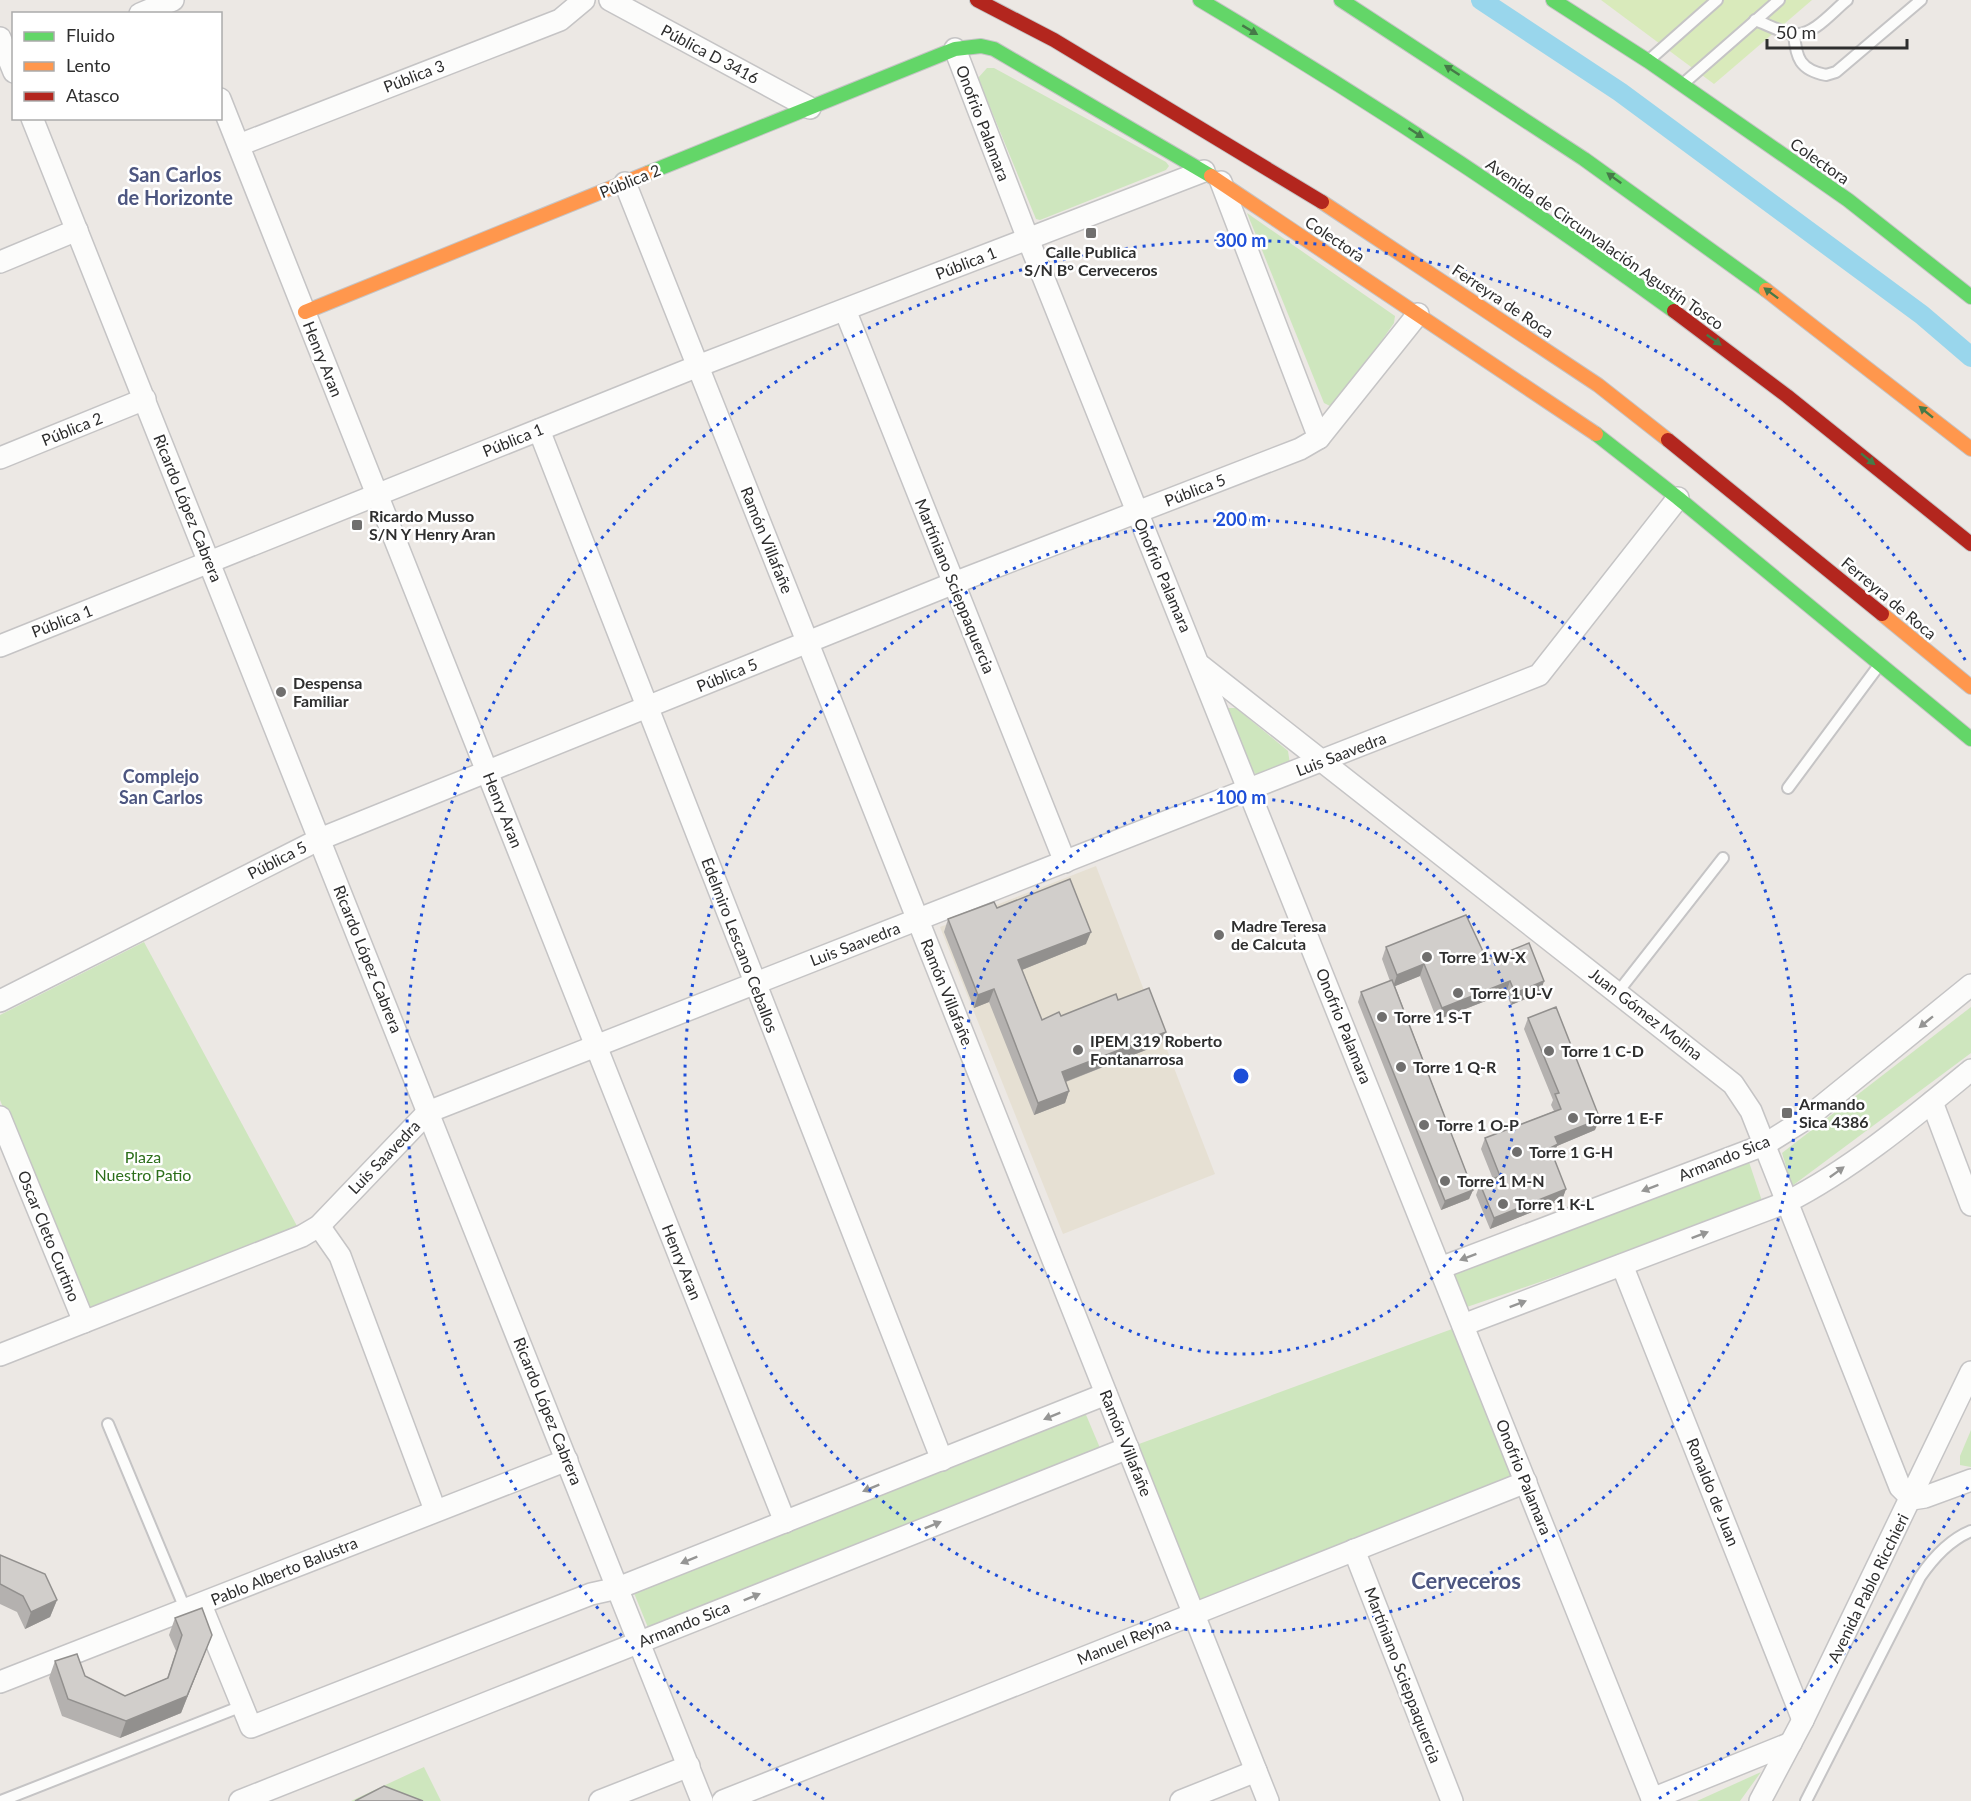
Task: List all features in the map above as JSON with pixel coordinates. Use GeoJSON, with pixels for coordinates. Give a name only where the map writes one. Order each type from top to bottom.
{"type":"FeatureCollection","features":[{"type":"Feature","properties":{"kind":"main road","name":"Ferreyra de Roca"},"geometry":{"type":"LineString","coordinates":[[977,0],[1054,40],[1288,179],[1598,385],[1701,465],[1971,687]]}},
{"type":"Feature","properties":{"kind":"main road","name":"Avenida de Circunvalación Agustín Tosco"},"geometry":{"type":"LineString","coordinates":[[1200,0],[1325,75],[1437,147],[1657,298],[1772,383],[1971,544]]}},
{"type":"Feature","properties":{"kind":"main road"},"geometry":{"type":"LineString","coordinates":[[1341,0],[1598,167],[1817,327],[1971,449]]}},
{"type":"Feature","properties":{"kind":"main road","name":"Colectora"},"geometry":{"type":"LineString","coordinates":[[1553,0],[1648,61],[1848,200],[1971,297]]}},
{"type":"Feature","properties":{"kind":"main road","name":"Colectora"},"geometry":{"type":"LineString","coordinates":[[955,50],[981,46],[1010,56],[1212,176],[1586,427],[1678,498]]}},
{"type":"Feature","properties":{"kind":"main road","name":"Pública 2"},"geometry":{"type":"LineString","coordinates":[[304,312],[955,50]]}},
{"type":"Feature","properties":{"kind":"main road"},"geometry":{"type":"LineString","coordinates":[[1678,498],[1971,739]]}},
{"type":"Feature","properties":{"kind":"street"},"geometry":{"type":"LineString","coordinates":[[145,12],[173,0]]}},
{"type":"Feature","properties":{"kind":"street","name":"Pública 3"},"geometry":{"type":"LineString","coordinates":[[238,145],[560,20],[584,0]]}},
{"type":"Feature","properties":{"kind":"street","name":"Pública D 3416"},"geometry":{"type":"LineString","coordinates":[[610,0],[810,108]]}},
{"type":"Feature","properties":{"kind":"street"},"geometry":{"type":"LineString","coordinates":[[0,38],[9,67]]}},
{"type":"Feature","properties":{"kind":"street","name":"Onofrio Palamara"},"geometry":{"type":"LineString","coordinates":[[955,50],[1137,513],[1201,666],[1652,1800]]}},
{"type":"Feature","properties":{"kind":"street","name":"Henry Aran"},"geometry":{"type":"LineString","coordinates":[[222,104],[785,1521]]}},
{"type":"Feature","properties":{"kind":"street","name":"Ricardo López Cabrera"},"geometry":{"type":"LineString","coordinates":[[33,120],[702,1801]]}},
{"type":"Feature","properties":{"kind":"street"},"geometry":{"type":"LineString","coordinates":[[1212,176],[1319,438]]}},
{"type":"Feature","properties":{"kind":"street","name":"Pública 1"},"geometry":{"type":"LineString","coordinates":[[0,646],[698,366],[1028,239],[1212,176]]}},
{"type":"Feature","properties":{"kind":"street","name":"Ramón Villafañe"},"geometry":{"type":"LineString","coordinates":[[625,183],[1268,1801]]}},
{"type":"Feature","properties":{"kind":"street"},"geometry":{"type":"LineString","coordinates":[[0,262],[77,230]]}},
{"type":"Feature","properties":{"kind":"street","name":"Martíniano Scieppaquercia"},"geometry":{"type":"LineString","coordinates":[[845,310],[1065,862]]}},
{"type":"Feature","properties":{"kind":"street","name":"Pública 5"},"geometry":{"type":"LineString","coordinates":[[0,1001],[320,839],[954,583],[1300,449],[1319,438],[1418,314]]}},
{"type":"Feature","properties":{"kind":"street","name":"Pública 2"},"geometry":{"type":"LineString","coordinates":[[0,458],[145,399]]}},
{"type":"Feature","properties":{"kind":"street","name":"Edelmiro Lescano Ceballos"},"geometry":{"type":"LineString","coordinates":[[539,430],[942,1460]]}},
{"type":"Feature","properties":{"kind":"street","name":"Luis Saavedra"},"geometry":{"type":"LineString","coordinates":[[0,1355],[302,1236],[319,1226],[429,1112],[1539,675],[1678,498]]}},
{"type":"Feature","properties":{"kind":"street","name":"Juan Gómez Molina"},"geometry":{"type":"LineString","coordinates":[[1201,666],[1733,1084],[1751,1111],[1900,1487],[1912,1498]]}},
{"type":"Feature","properties":{"kind":"street","name":"Armando Sica"},"geometry":{"type":"LineString","coordinates":[[1440,1268],[1764,1144],[1807,1118],[1971,985]]}},
{"type":"Feature","properties":{"kind":"street"},"geometry":{"type":"LineString","coordinates":[[1463,1325],[1787,1202],[1814,1188],[1932,1102],[1971,1070]]}},
{"type":"Feature","properties":{"kind":"street"},"geometry":{"type":"LineString","coordinates":[[1932,1102],[1971,1205]]}},
{"type":"Feature","properties":{"kind":"street","name":"Oscar Cleto Curtino"},"geometry":{"type":"LineString","coordinates":[[0,1117],[84,1322]]}},
{"type":"Feature","properties":{"kind":"street"},"geometry":{"type":"LineString","coordinates":[[319,1226],[340,1256],[435,1510]]}},
{"type":"Feature","properties":{"kind":"street","name":"Ronaldo de Juan"},"geometry":{"type":"LineString","coordinates":[[1622,1265],[1803,1720]]}},
{"type":"Feature","properties":{"kind":"street","name":"Avenida Pablo Ricchieri"},"geometry":{"type":"LineString","coordinates":[[1760,1801],[1803,1720],[1971,1372]]}},
{"type":"Feature","properties":{"kind":"street"},"geometry":{"type":"LineString","coordinates":[[194,1608],[250,1727],[591,1594],[618,1588],[1106,1394]]}},
{"type":"Feature","properties":{"kind":"street","name":"Armando Sica"},"geometry":{"type":"LineString","coordinates":[[240,1801],[1128,1448]]}},
{"type":"Feature","properties":{"kind":"street","name":"Pablo Alberto Balustra"},"geometry":{"type":"LineString","coordinates":[[0,1682],[194,1608],[435,1510],[567,1460]]}},
{"type":"Feature","properties":{"kind":"street"},"geometry":{"type":"LineString","coordinates":[[1912,1498],[1925,1497],[1971,1480]]}},
{"type":"Feature","properties":{"kind":"street","name":"Manuel Reyna"},"geometry":{"type":"LineString","coordinates":[[723,1801],[1526,1482]]}},
{"type":"Feature","properties":{"kind":"street","name":"Martíniano Scieppaquercia"},"geometry":{"type":"LineString","coordinates":[[1354,1550],[1452,1801]]}},
{"type":"Feature","properties":{"kind":"street"},"geometry":{"type":"LineString","coordinates":[[1652,1800],[1791,1743]]}},
{"type":"Feature","properties":{"kind":"street"},"geometry":{"type":"LineString","coordinates":[[600,1801],[688,1766]]}},
{"type":"Feature","properties":{"kind":"street"},"geometry":{"type":"LineString","coordinates":[[1180,1801],[1256,1771]]}},
{"type":"Feature","properties":{"kind":"lane"},"geometry":{"type":"LineString","coordinates":[[1648,61],[1717,0]]}},
{"type":"Feature","properties":{"kind":"lane"},"geometry":{"type":"LineString","coordinates":[[1682,85],[1779,0]]}},
{"type":"Feature","properties":{"kind":"lane"},"geometry":{"type":"LineString","coordinates":[[1755,20],[1794,34],[1810,31],[1847,0]]}},
{"type":"Feature","properties":{"kind":"lane"},"geometry":{"type":"LineString","coordinates":[[1794,34],[1796,55],[1806,68],[1826,75],[1836,72],[1921,0]]}},
{"type":"Feature","properties":{"kind":"lane"},"geometry":{"type":"LineString","coordinates":[[1788,788],[1880,664]]}},
{"type":"Feature","properties":{"kind":"lane"},"geometry":{"type":"LineString","coordinates":[[1618,992],[1723,858]]}},
{"type":"Feature","properties":{"kind":"lane"},"geometry":{"type":"LineString","coordinates":[[108,1424],[194,1608]]}},
{"type":"Feature","properties":{"kind":"lane"},"geometry":{"type":"LineString","coordinates":[[1806,1801],[1920,1577],[1939,1553],[1958,1536],[1971,1531]]}},
{"type":"Feature","properties":{"kind":"lane"},"geometry":{"type":"LineString","coordinates":[[1,1801],[242,1706]]}},
{"type":"Feature","properties":{"kind":"shaded area","name":"IPEM 319 Roberto Fontanarrosa"},"geometry":{"type":"Polygon","coordinates":[[[1096,866],[1215,1174],[1063,1234],[940,927],[1096,866]]]}},
{"type":"Feature","properties":{"kind":"green space"},"geometry":{"type":"Polygon","coordinates":[[[1601,0],[1812,0],[1714,84],[1601,0]]]}},
{"type":"Feature","properties":{"kind":"green space"},"geometry":{"type":"Polygon","coordinates":[[[987,68],[994,68],[1166,162],[1169,166],[1166,170],[1040,220],[1036,219],[978,78],[987,68]]]}},
{"type":"Feature","properties":{"kind":"green space"},"geometry":{"type":"Polygon","coordinates":[[[1247,213],[1395,316],[1394,323],[1338,403],[1330,406],[1324,403],[1247,213]]]}},
{"type":"Feature","properties":{"kind":"green space"},"geometry":{"type":"Polygon","coordinates":[[[1227,708],[1236,708],[1288,751],[1290,764],[1257,776],[1251,768],[1227,708]]]}},
{"type":"Feature","properties":{"kind":"green space","name":"Plaza Nuestro Patio"},"geometry":{"type":"Polygon","coordinates":[[[144,942],[297,1226],[85,1310],[0,1100],[0,1015],[144,942]]]}},
{"type":"Feature","properties":{"kind":"green space"},"geometry":{"type":"Polygon","coordinates":[[[1971,1007],[1971,1053],[1792,1186],[1782,1153],[1971,1007]]]}},
{"type":"Feature","properties":{"kind":"green space"},"geometry":{"type":"Polygon","coordinates":[[[1749,1162],[1762,1201],[1627,1252],[1464,1308],[1449,1274],[1749,1162]]]}},
{"type":"Feature","properties":{"kind":"green space"},"geometry":{"type":"Polygon","coordinates":[[[1463,1325],[1526,1482],[1194,1614],[1128,1448],[1463,1325]]]}},
{"type":"Feature","properties":{"kind":"green space"},"geometry":{"type":"Polygon","coordinates":[[[1084,1410],[1100,1448],[649,1630],[634,1593],[1084,1410]]]}},
{"type":"Feature","properties":{"kind":"green space"},"geometry":{"type":"Polygon","coordinates":[[[1971,1430],[1971,1467],[1960,1465],[1960,1456],[1971,1430]]]}},
{"type":"Feature","properties":{"kind":"green space"},"geometry":{"type":"Polygon","coordinates":[[[424,1767],[441,1801],[351,1801],[424,1767]]]}},
{"type":"Feature","properties":{"kind":"green space"},"geometry":{"type":"Polygon","coordinates":[[[1761,1772],[1740,1801],[1697,1801],[1761,1772]]]}},
{"type":"Feature","properties":{"kind":"building"},"geometry":{"type":"Polygon","coordinates":[[[1070,879],[1091,932],[1018,960],[1042,1020],[1059,1012],[1061,1016],[1116,994],[1118,1000],[1149,988],[1166,1032],[1062,1072],[1069,1091],[1038,1103],[994,989],[978,995],[948,919],[994,902],[997,908],[1070,879]]]}},
{"type":"Feature","properties":{"kind":"building"},"geometry":{"type":"Polygon","coordinates":[[[1466,915],[1487,960],[1529,943],[1544,981],[1515,993],[1510,981],[1442,1008],[1424,964],[1397,975],[1386,947],[1466,915]]]}},
{"type":"Feature","properties":{"kind":"building"},"geometry":{"type":"Polygon","coordinates":[[[1392,980],[1473,1190],[1445,1201],[1361,992],[1392,980]]]}},
{"type":"Feature","properties":{"kind":"building"},"geometry":{"type":"Polygon","coordinates":[[[1556,1007],[1600,1119],[1555,1137],[1558,1144],[1550,1148],[1566,1189],[1494,1218],[1480,1184],[1500,1176],[1485,1138],[1561,1109],[1555,1094],[1559,1093],[1528,1018],[1556,1007]]]}},
{"type":"Feature","properties":{"kind":"building"},"geometry":{"type":"Polygon","coordinates":[[[0,1555],[45,1574],[57,1600],[31,1612],[23,1596],[0,1584],[0,1555]]]}},
{"type":"Feature","properties":{"kind":"building"},"geometry":{"type":"Polygon","coordinates":[[[202,1608],[212,1635],[187,1696],[126,1721],[68,1699],[55,1661],[77,1654],[85,1676],[125,1696],[168,1678],[182,1635],[175,1618],[202,1608]]]}},
{"type":"Feature","properties":{"kind":"building"},"geometry":{"type":"Polygon","coordinates":[[[384,1786],[423,1801],[355,1801],[384,1786]]]}},
{"type":"Feature","properties":{"kind":"waterway"},"geometry":{"type":"LineString","coordinates":[[1481,0],[1620,92],[1922,315],[1971,357]]}},
{"type":"Feature","properties":{"kind":"traffic: fast"},"geometry":{"type":"LineString","coordinates":[[1200,0],[1441,150],[1674,311]]}},
{"type":"Feature","properties":{"kind":"traffic: fast"},"geometry":{"type":"LineString","coordinates":[[1341,0],[1584,159],[1766,290]]}},
{"type":"Feature","properties":{"kind":"traffic: fast"},"geometry":{"type":"LineString","coordinates":[[1553,0],[1648,61],[1848,200],[1971,297]]}},
{"type":"Feature","properties":{"kind":"traffic: fast"},"geometry":{"type":"LineString","coordinates":[[648,173],[955,49],[981,46],[994,49],[1211,176]]}},
{"type":"Feature","properties":{"kind":"traffic: fast"},"geometry":{"type":"LineString","coordinates":[[1596,434],[1678,498],[1971,739]]}},
{"type":"Feature","properties":{"kind":"traffic: slow"},"geometry":{"type":"LineString","coordinates":[[305,312],[648,173]]}},
{"type":"Feature","properties":{"kind":"traffic: slow"},"geometry":{"type":"LineString","coordinates":[[1211,176],[1596,434]]}},
{"type":"Feature","properties":{"kind":"traffic: slow"},"geometry":{"type":"LineString","coordinates":[[1322,202],[1598,385],[1668,440]]}},
{"type":"Feature","properties":{"kind":"traffic: slow"},"geometry":{"type":"LineString","coordinates":[[1766,290],[1971,449]]}},
{"type":"Feature","properties":{"kind":"traffic: slow"},"geometry":{"type":"LineString","coordinates":[[1882,614],[1971,687]]}},
{"type":"Feature","properties":{"kind":"traffic: jam"},"geometry":{"type":"LineString","coordinates":[[977,0],[1054,40],[1322,202]]}},
{"type":"Feature","properties":{"kind":"traffic: jam"},"geometry":{"type":"LineString","coordinates":[[1674,311],[1787,396],[1971,544]]}},
{"type":"Feature","properties":{"kind":"traffic: jam"},"geometry":{"type":"LineString","coordinates":[[1668,440],[1882,614]]}},
{"type":"Feature","properties":{"kind":"place","name":"Calle Publica S/N B° Cerveceros"},"geometry":{"type":"Point","coordinates":[1091,233]}},
{"type":"Feature","properties":{"kind":"place","name":"Ricardo Musso S/N Y Henry Aran"},"geometry":{"type":"Point","coordinates":[357,525]}},
{"type":"Feature","properties":{"kind":"place","name":"Despensa Familiar"},"geometry":{"type":"Point","coordinates":[281,692]}},
{"type":"Feature","properties":{"kind":"place","name":"Madre Teresa de Calcuta"},"geometry":{"type":"Point","coordinates":[1219,935]}},
{"type":"Feature","properties":{"kind":"place","name":"Torre 1 W-X"},"geometry":{"type":"Point","coordinates":[1427,957]}},
{"type":"Feature","properties":{"kind":"place","name":"Torre 1 U-V"},"geometry":{"type":"Point","coordinates":[1458,993]}},
{"type":"Feature","properties":{"kind":"place","name":"Torre 1 S-T"},"geometry":{"type":"Point","coordinates":[1382,1017]}},
{"type":"Feature","properties":{"kind":"place","name":"IPEM 319 Roberto Fontanarrosa"},"geometry":{"type":"Point","coordinates":[1078,1050]}},
{"type":"Feature","properties":{"kind":"place","name":"Torre 1 C-D"},"geometry":{"type":"Point","coordinates":[1549,1051]}},
{"type":"Feature","properties":{"kind":"place","name":"Torre 1 Q-R"},"geometry":{"type":"Point","coordinates":[1401,1067]}},
{"type":"Feature","properties":{"kind":"place","name":"Armando Sica 4386"},"geometry":{"type":"Point","coordinates":[1787,1113]}},
{"type":"Feature","properties":{"kind":"place","name":"Torre 1 E-F"},"geometry":{"type":"Point","coordinates":[1573,1118]}},
{"type":"Feature","properties":{"kind":"place","name":"Torre 1 O-P"},"geometry":{"type":"Point","coordinates":[1424,1125]}},
{"type":"Feature","properties":{"kind":"place","name":"Torre 1 G-H"},"geometry":{"type":"Point","coordinates":[1517,1152]}},
{"type":"Feature","properties":{"kind":"place","name":"Torre 1 M-N"},"geometry":{"type":"Point","coordinates":[1445,1181]}},
{"type":"Feature","properties":{"kind":"place","name":"Torre 1 K-L"},"geometry":{"type":"Point","coordinates":[1503,1204]}},
{"type":"Feature","properties":{"kind":"district","name":"San Carlos de Horizonte"},"geometry":{"type":"Point","coordinates":[175,186]}},
{"type":"Feature","properties":{"kind":"district","name":"Complejo San Carlos"},"geometry":{"type":"Point","coordinates":[161,787]}},
{"type":"Feature","properties":{"kind":"district","name":"Cerveceros"},"geometry":{"type":"Point","coordinates":[1466,1581]}}]}
